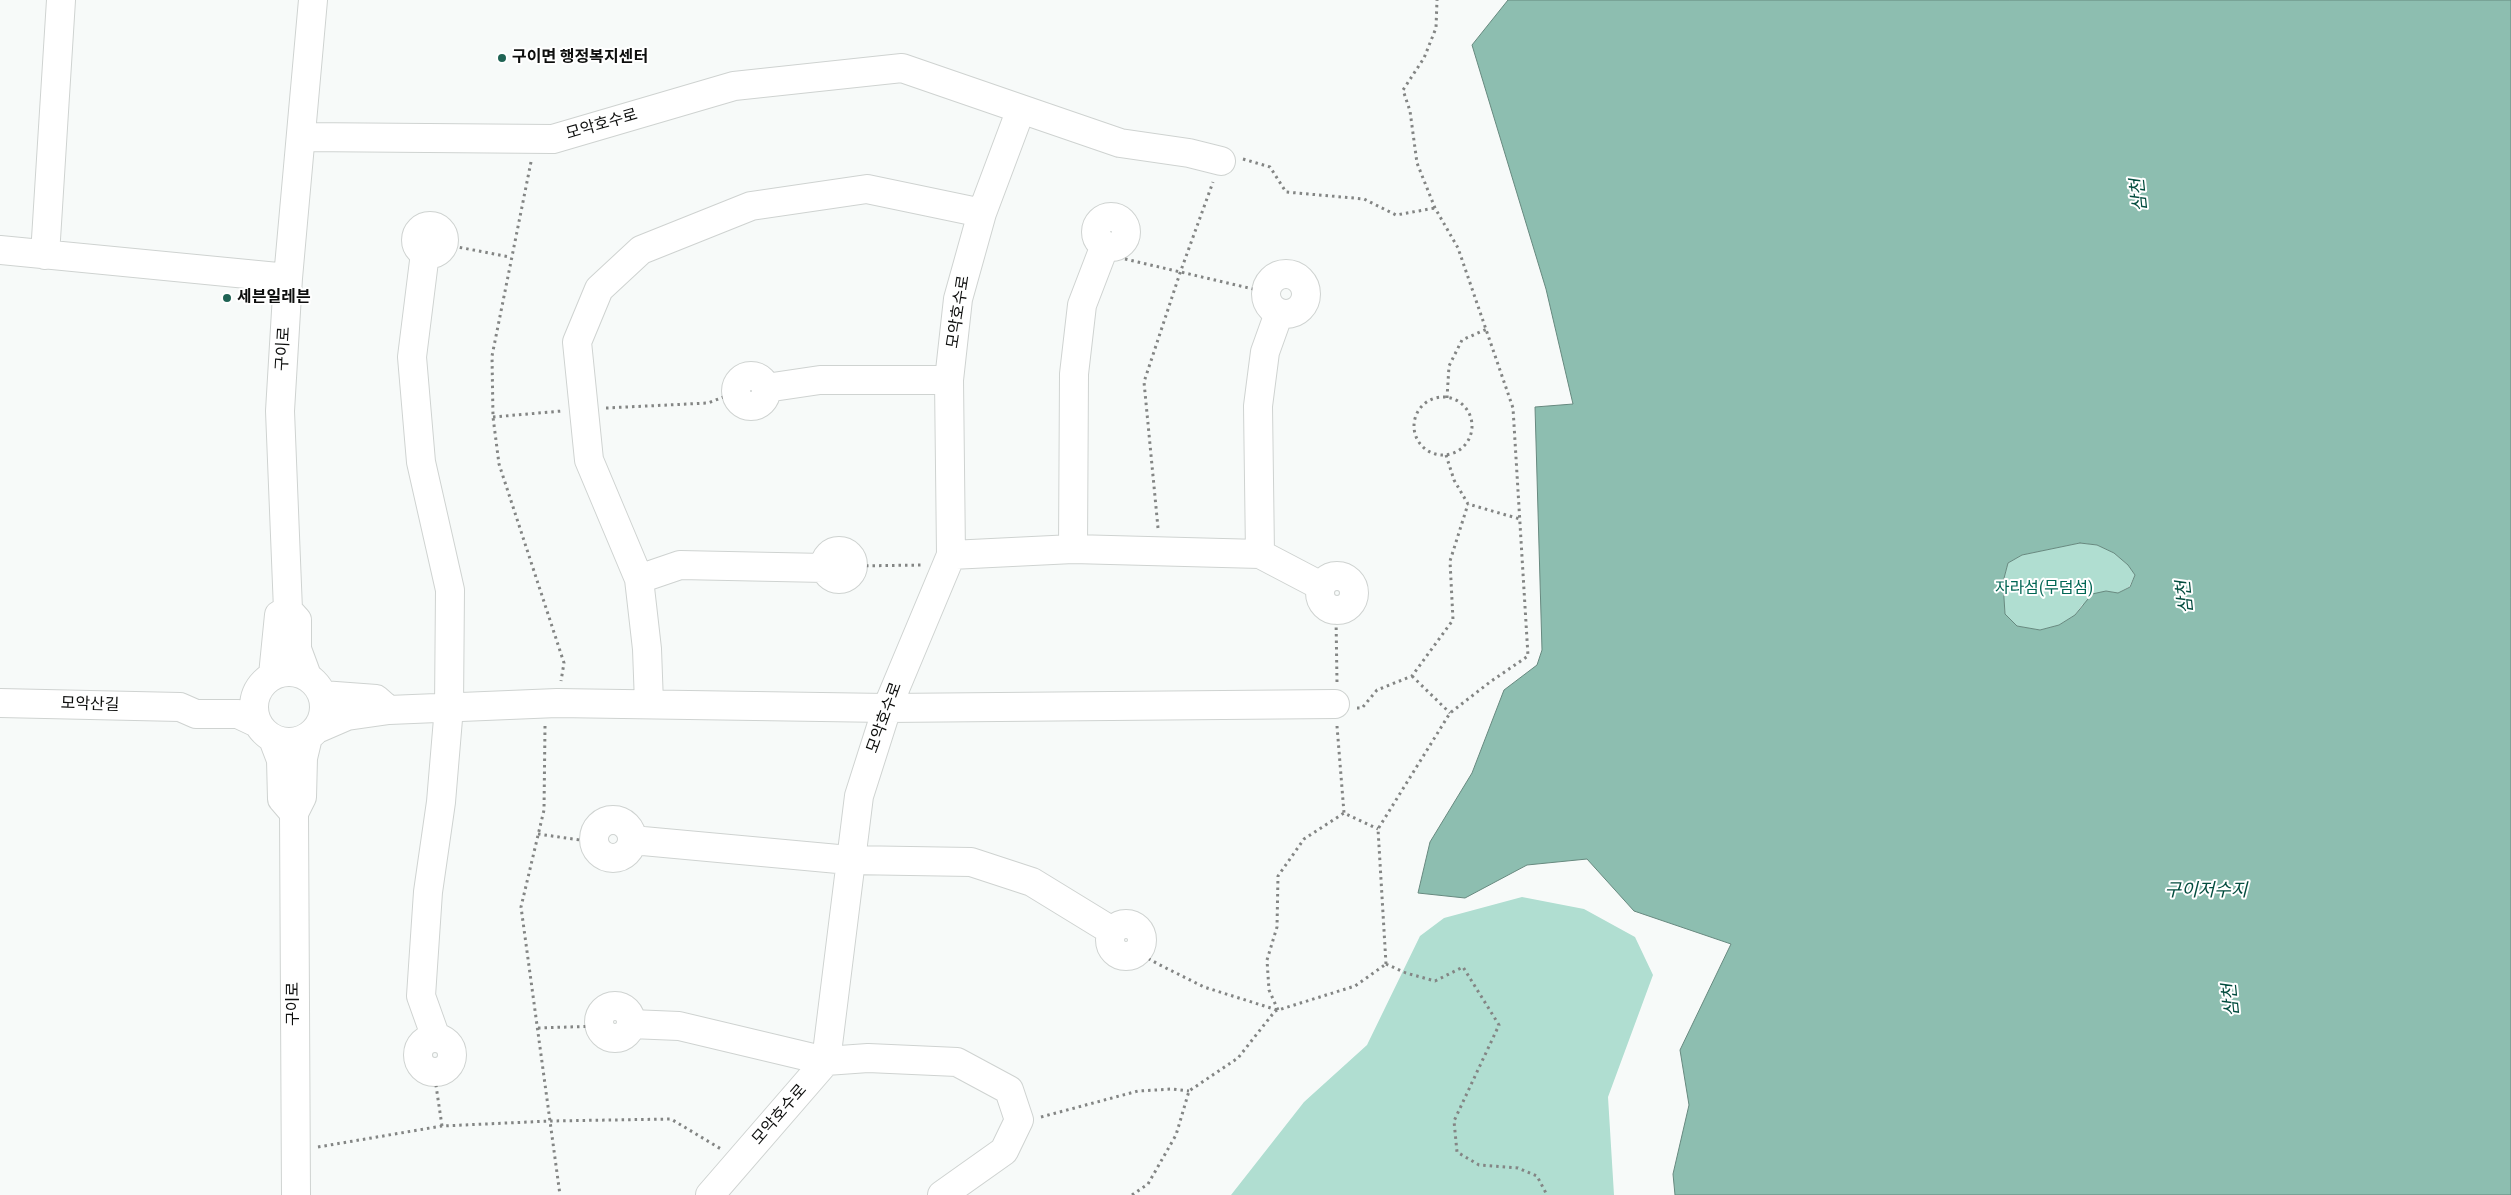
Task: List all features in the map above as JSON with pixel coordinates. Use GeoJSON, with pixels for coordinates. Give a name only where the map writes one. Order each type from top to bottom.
{"type":"FeatureCollection","features":[{"type":"Feature","properties":{"kind":"street"},"geometry":{"type":"LineString","coordinates":[[44,255],[61,0]]}},
{"type":"Feature","properties":{"kind":"street","name":"구이로"},"geometry":{"type":"LineString","coordinates":[[288,610],[280,411],[288,278],[313,0]]}},
{"type":"Feature","properties":{"kind":"street","name":"모악호수로"},"geometry":{"type":"LineString","coordinates":[[302,137],[553,139],[734,86],[902,68],[1021,109],[982,213],[958,299],[949,380],[948,564],[887,708],[859,796],[826,1061],[710,1195]]}},
{"type":"Feature","properties":{"kind":"street"},"geometry":{"type":"LineString","coordinates":[[1021,109],[1120,143],[1189,153],[1221,161]]}},
{"type":"Feature","properties":{"kind":"street"},"geometry":{"type":"LineString","coordinates":[[649,703],[647,650],[639,579],[589,460],[577,342],[599,289],[641,250],[751,206],[867,189],[982,213]]}},
{"type":"Feature","properties":{"kind":"street"},"geometry":{"type":"LineString","coordinates":[[434,248],[412,357],[421,462],[450,590],[449,707],[441,802],[428,892],[421,996],[436,1038],[447,1042],[452,1052],[452,1058],[447,1068],[434,1072]]}},
{"type":"Feature","properties":{"kind":"street"},"geometry":{"type":"LineString","coordinates":[[1073,549],[1074,374],[1082,305],[1104,249]]}},
{"type":"Feature","properties":{"kind":"street"},"geometry":{"type":"LineString","coordinates":[[0,250],[288,278]]}},
{"type":"Feature","properties":{"kind":"street"},"geometry":{"type":"LineString","coordinates":[[1260,554],[1258,406],[1273,302]]}},
{"type":"Feature","properties":{"kind":"street"},"geometry":{"type":"LineString","coordinates":[[736,392],[738,382],[746,376],[757,377],[766,388],[820,380],[949,380]]}},
{"type":"Feature","properties":{"kind":"street"},"geometry":{"type":"LineString","coordinates":[[948,564],[1073,549],[1260,554],[1327,598]]}},
{"type":"Feature","properties":{"kind":"street"},"geometry":{"type":"LineString","coordinates":[[639,579],[680,565],[825,568],[830,555],[838,551],[851,557],[853,566]]}},
{"type":"Feature","properties":{"kind":"street"},"geometry":{"type":"LineString","coordinates":[[288,610],[297,620],[297,649],[315,686],[323,712],[312,733],[303,758],[302,797],[294,812],[282,799],[280,760],[253,712],[253,701],[265,682],[279,615],[288,610]]}},
{"type":"Feature","properties":{"kind":"street"},"geometry":{"type":"LineString","coordinates":[[180,707],[196,702],[231,702],[287,671],[315,686],[376,699],[389,710]]}},
{"type":"Feature","properties":{"kind":"street","name":"모악산길"},"geometry":{"type":"LineString","coordinates":[[0,703],[180,707]]}},
{"type":"Feature","properties":{"kind":"street"},"geometry":{"type":"LineString","coordinates":[[180,707],[196,714],[238,714],[285,742],[297,741],[347,716],[389,710],[556,703],[887,708],[1334,704]]}},
{"type":"Feature","properties":{"kind":"street","name":"구이로"},"geometry":{"type":"LineString","coordinates":[[294,812],[296,1195]]}},
{"type":"Feature","properties":{"kind":"street"},"geometry":{"type":"LineString","coordinates":[[594,842],[600,853],[612,858],[623,855],[628,851],[632,840],[850,860],[971,862],[1032,882],[1112,931],[1122,923],[1127,923],[1137,928],[1142,942],[1137,952]]}},
{"type":"Feature","properties":{"kind":"street"},"geometry":{"type":"LineString","coordinates":[[599,1026],[605,1035],[616,1038],[626,1035],[631,1024],[679,1026],[826,1061],[868,1058],[957,1062],[1009,1090],[1019,1120],[1004,1151],[942,1195]]}},
{"type":"Feature","properties":{"kind":"path"},"geometry":{"type":"LineString","coordinates":[[1386,964],[1378,829],[1450,713],[1528,656],[1512,408],[1487,328],[1458,248],[1435,208],[1416,163],[1410,111],[1403,90],[1424,58],[1436,28],[1437,0]]}},
{"type":"Feature","properties":{"kind":"path"},"geometry":{"type":"LineString","coordinates":[[535,139],[510,257],[492,356],[493,417],[499,464],[564,663],[556,703],[546,718],[544,810],[521,906],[560,1195]]}},
{"type":"Feature","properties":{"kind":"path"},"geometry":{"type":"LineString","coordinates":[[1160,551],[1144,382],[1180,273],[1221,161],[1242,159],[1270,167],[1286,192],[1364,199],[1396,215],[1435,208]]}},
{"type":"Feature","properties":{"kind":"path"},"geometry":{"type":"LineString","coordinates":[[434,248],[510,257]]}},
{"type":"Feature","properties":{"kind":"path"},"geometry":{"type":"LineString","coordinates":[[1104,249],[1273,302]]}},
{"type":"Feature","properties":{"kind":"path"},"geometry":{"type":"LineString","coordinates":[[1447,398],[1449,366],[1462,340],[1487,328]]}},
{"type":"Feature","properties":{"kind":"path"},"geometry":{"type":"LineString","coordinates":[[493,417],[584,409],[708,403],[736,392]]}},
{"type":"Feature","properties":{"kind":"path"},"geometry":{"type":"LineString","coordinates":[[1447,398],[1463,406],[1469,413],[1472,431],[1463,447],[1446,455],[1436,455],[1420,444],[1414,426],[1416,416],[1428,402],[1447,398]]}},
{"type":"Feature","properties":{"kind":"path"},"geometry":{"type":"LineString","coordinates":[[1446,455],[1454,480],[1468,504],[1520,519]]}},
{"type":"Feature","properties":{"kind":"path"},"geometry":{"type":"LineString","coordinates":[[1334,704],[1362,708],[1377,690],[1412,676],[1453,620],[1450,561],[1468,504]]}},
{"type":"Feature","properties":{"kind":"path"},"geometry":{"type":"LineString","coordinates":[[853,566],[948,564]]}},
{"type":"Feature","properties":{"kind":"path"},"geometry":{"type":"LineString","coordinates":[[1327,598],[1336,617],[1337,684],[1334,704],[1344,813]]}},
{"type":"Feature","properties":{"kind":"path"},"geometry":{"type":"LineString","coordinates":[[1412,676],[1450,713]]}},
{"type":"Feature","properties":{"kind":"path"},"geometry":{"type":"LineString","coordinates":[[1344,813],[1378,829]]}},
{"type":"Feature","properties":{"kind":"path"},"geometry":{"type":"LineString","coordinates":[[1278,1010],[1269,990],[1267,960],[1276,927],[1278,876],[1304,839],[1344,813]]}},
{"type":"Feature","properties":{"kind":"path"},"geometry":{"type":"LineString","coordinates":[[538,834],[594,842]]}},
{"type":"Feature","properties":{"kind":"path"},"geometry":{"type":"LineString","coordinates":[[1137,952],[1204,987],[1278,1010]]}},
{"type":"Feature","properties":{"kind":"path"},"geometry":{"type":"LineString","coordinates":[[1013,1131],[1041,1117],[1138,1091],[1189,1092],[1238,1058],[1278,1010],[1355,986],[1386,964]]}},
{"type":"Feature","properties":{"kind":"path"},"geometry":{"type":"LineString","coordinates":[[1386,964],[1435,981],[1463,967],[1499,1025],[1454,1121],[1457,1152],[1479,1165],[1518,1168],[1537,1176],[1547,1195]]}},
{"type":"Feature","properties":{"kind":"path"},"geometry":{"type":"LineString","coordinates":[[538,1028],[599,1026]]}},
{"type":"Feature","properties":{"kind":"path"},"geometry":{"type":"LineString","coordinates":[[434,1072],[442,1126]]}},
{"type":"Feature","properties":{"kind":"path"},"geometry":{"type":"LineString","coordinates":[[1132,1195],[1148,1184],[1176,1135],[1189,1092]]}},
{"type":"Feature","properties":{"kind":"path"},"geometry":{"type":"LineString","coordinates":[[295,1152],[442,1126],[550,1121],[671,1119],[714,1144],[739,1163]]}},
{"type":"Feature","properties":{"kind":"green space","name":"자라섬(무덤섬)"},"geometry":{"type":"Polygon","coordinates":[[[2080,543],[2097,545],[2114,553],[2128,565],[2135,575],[2129,587],[2118,593],[2106,591],[2082,605],[2075,615],[2059,625],[2040,630],[2017,626],[2005,614],[2003,582],[2008,563],[2022,555],[2080,543]]]}},
{"type":"Feature","properties":{"kind":"green space"},"geometry":{"type":"Polygon","coordinates":[[[1522,897],[1584,909],[1635,937],[1653,975],[1608,1097],[1614,1195],[1231,1195],[1304,1102],[1367,1045],[1420,936],[1444,918],[1522,897]]]}},
{"type":"Feature","properties":{"kind":"water","name":"구이저수지"},"geometry":{"type":"Polygon","coordinates":[[[1508,0],[2511,0],[2511,1195],[1675,1195],[1673,1174],[1689,1105],[1680,1050],[1731,944],[1634,911],[1587,859],[1527,865],[1465,898],[1418,893],[1430,842],[1472,773],[1504,690],[1537,665],[1542,650],[1535,407],[1573,404],[1546,289],[1472,45],[1508,0]],[[2080,543],[2022,555],[2008,563],[2003,582],[2005,614],[2017,626],[2040,630],[2059,625],[2075,615],[2092,594],[2106,591],[2118,593],[2130,587],[2135,575],[2128,565],[2114,553],[2097,545],[2080,543]]]}},
{"type":"Feature","properties":{"kind":"place","name":"구이면 행정복지센터"},"geometry":{"type":"Point","coordinates":[502,58]}},
{"type":"Feature","properties":{"kind":"place","name":"세븐일레븐"},"geometry":{"type":"Point","coordinates":[227,298]}},
{"type":"Feature","properties":{"kind":"water label","name":"삼천"},"geometry":{"type":"Point","coordinates":[2140,195]}},
{"type":"Feature","properties":{"kind":"water label","name":"삼천"},"geometry":{"type":"Point","coordinates":[2186,597]}},
{"type":"Feature","properties":{"kind":"water label","name":"삼천"},"geometry":{"type":"Point","coordinates":[2232,1000]}}]}
